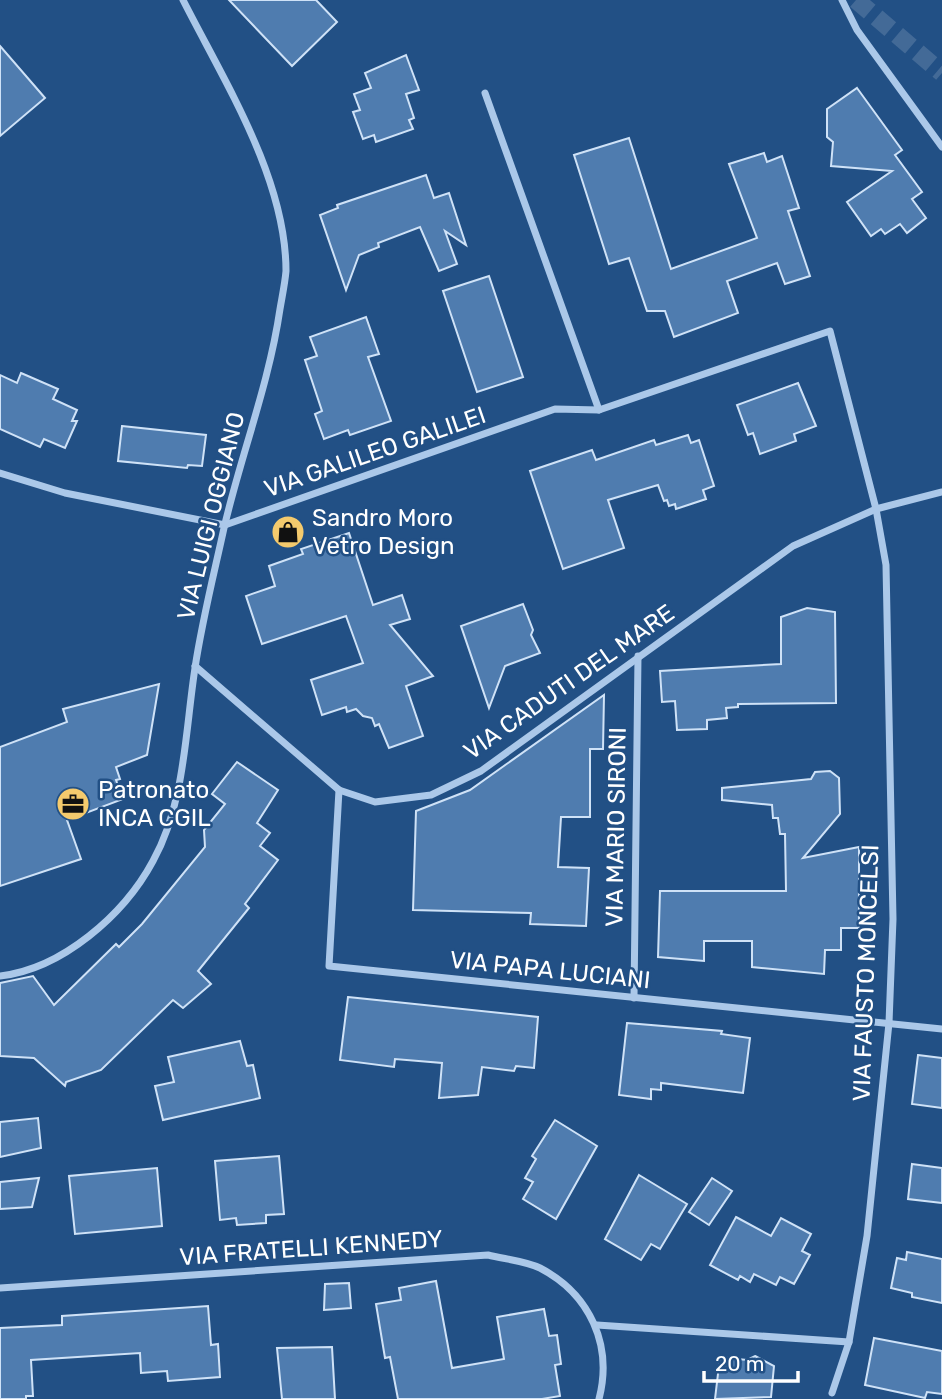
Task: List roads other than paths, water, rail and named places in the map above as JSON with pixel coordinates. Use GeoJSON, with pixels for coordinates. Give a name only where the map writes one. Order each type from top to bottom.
{"type":"FeatureCollection","features":[{"type":"Feature","properties":{"kind":"street","name":"VIA LUIGI OGGIANO"},"geometry":{"type":"LineString","coordinates":[[0,976],[19,974],[74,947],[131,898],[155,859],[179,792],[195,666],[225,525],[275,338],[286,271],[277,208],[254,139],[183,0]]}},
{"type":"Feature","properties":{"kind":"street"},"geometry":{"type":"LineString","coordinates":[[842,0],[857,30],[942,147]]}},
{"type":"Feature","properties":{"kind":"street"},"geometry":{"type":"LineString","coordinates":[[485,93],[599,410]]}},
{"type":"Feature","properties":{"kind":"street","name":"VIA GALILEO GALILEI"},"geometry":{"type":"LineString","coordinates":[[225,525],[555,410],[599,410],[830,331],[876,509]]}},
{"type":"Feature","properties":{"kind":"street"},"geometry":{"type":"LineString","coordinates":[[0,473],[65,493],[225,525]]}},
{"type":"Feature","properties":{"kind":"street","name":"VIA CADUTI DEL MARE"},"geometry":{"type":"LineString","coordinates":[[195,666],[339,790],[375,802],[430,795],[481,771],[793,546],[876,509],[942,492]]}},
{"type":"Feature","properties":{"kind":"street","name":"VIA FAUSTO MONCELSI"},"geometry":{"type":"LineString","coordinates":[[832,1393],[849,1342],[867,1236],[889,1023],[893,919],[887,593],[886,565],[876,509]]}},
{"type":"Feature","properties":{"kind":"street","name":"VIA MARIO SIRONI"},"geometry":{"type":"LineString","coordinates":[[634,998],[638,656]]}},
{"type":"Feature","properties":{"kind":"street","name":"VIA PAPA LUCIANI"},"geometry":{"type":"LineString","coordinates":[[339,790],[329,966],[942,1029]]}},
{"type":"Feature","properties":{"kind":"street","name":"VIA FRATELLI KENNEDY"},"geometry":{"type":"LineString","coordinates":[[0,1288],[488,1255],[539,1267],[574,1292],[597,1325]]}},
{"type":"Feature","properties":{"kind":"street"},"geometry":{"type":"LineString","coordinates":[[599,1399],[604,1381],[597,1325],[849,1342]]}},
{"type":"Feature","properties":{"kind":"tunnel"},"geometry":{"type":"LineString","coordinates":[[856,0],[942,73]]}},
{"type":"Feature","properties":{"kind":"place","name":"Sandro Moro Vetro Design"},"geometry":{"type":"Point","coordinates":[288,532]}},
{"type":"Feature","properties":{"kind":"place","name":"Patronato INCA CGIL"},"geometry":{"type":"Point","coordinates":[73,804]}}]}
